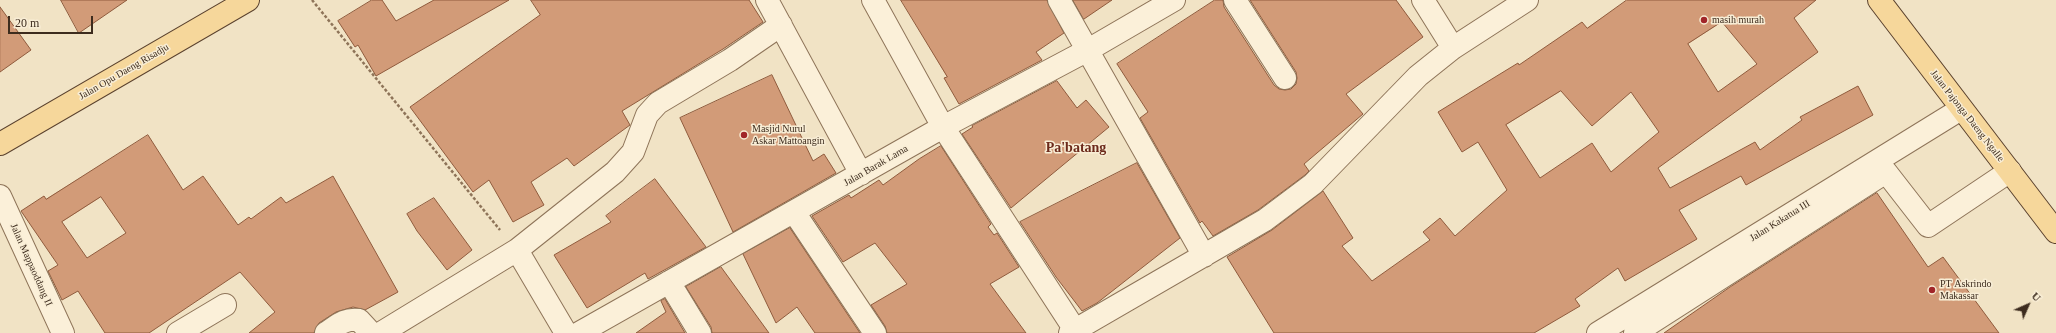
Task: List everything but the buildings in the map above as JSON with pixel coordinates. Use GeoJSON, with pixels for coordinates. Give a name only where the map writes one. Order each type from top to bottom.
{"type":"FeatureCollection","features":[{"type":"Feature","properties":{"kind":"main road","name":"Jalan Opu Daeng Risadju"},"geometry":{"type":"LineString","coordinates":[[0,144],[248,0]]}},
{"type":"Feature","properties":{"kind":"main road","name":"Jalan Pajonga Daeng Ngalle"},"geometry":{"type":"LineString","coordinates":[[1879,0],[2056,232]]}},
{"type":"Feature","properties":{"kind":"street"},"geometry":{"type":"LineString","coordinates":[[767,0],[861,174]]}},
{"type":"Feature","properties":{"kind":"street"},"geometry":{"type":"LineString","coordinates":[[873,0],[943,127],[1073,332],[1265,220],[1313,184],[1361,137],[1394,99],[1418,76],[1453,48],[1527,0]]}},
{"type":"Feature","properties":{"kind":"street"},"geometry":{"type":"LineString","coordinates":[[1059,0],[1204,256]]}},
{"type":"Feature","properties":{"kind":"street","name":"Jalan Barak Lama"},"geometry":{"type":"LineString","coordinates":[[578,333],[943,127],[1088,50],[1174,0]]}},
{"type":"Feature","properties":{"kind":"street"},"geometry":{"type":"LineString","coordinates":[[1235,0],[1285,78]]}},
{"type":"Feature","properties":{"kind":"street"},"geometry":{"type":"LineString","coordinates":[[1423,0],[1453,48]]}},
{"type":"Feature","properties":{"kind":"street"},"geometry":{"type":"LineString","coordinates":[[381,333],[517,250],[615,172],[633,152],[647,115],[658,103],[730,60],[781,25]]}},
{"type":"Feature","properties":{"kind":"street"},"geometry":{"type":"LineString","coordinates":[[1635,333],[1886,172],[1964,112]]}},
{"type":"Feature","properties":{"kind":"street","name":"Jalan Kakatua III"},"geometry":{"type":"LineString","coordinates":[[1598,333],[1964,112]]}},
{"type":"Feature","properties":{"kind":"street"},"geometry":{"type":"LineString","coordinates":[[1886,172],[1928,226],[2010,171]]}},
{"type":"Feature","properties":{"kind":"street","name":"Jalan Mappaoddang II"},"geometry":{"type":"LineString","coordinates":[[0,196],[63,333]]}},
{"type":"Feature","properties":{"kind":"street"},"geometry":{"type":"LineString","coordinates":[[794,212],[875,333]]}},
{"type":"Feature","properties":{"kind":"street"},"geometry":{"type":"LineString","coordinates":[[517,250],[566,333]]}},
{"type":"Feature","properties":{"kind":"street"},"geometry":{"type":"LineString","coordinates":[[669,282],[700,333]]}},
{"type":"Feature","properties":{"kind":"street"},"geometry":{"type":"LineString","coordinates":[[178,333],[225,305]]}},
{"type":"Feature","properties":{"kind":"street"},"geometry":{"type":"LineString","coordinates":[[326,333],[345,320],[352,319],[359,320],[371,333]]}},
{"type":"Feature","properties":{"kind":"path"},"geometry":{"type":"LineString","coordinates":[[312,0],[517,250]]}},
{"type":"Feature","properties":{"kind":"place","name":"masih murah"},"geometry":{"type":"Point","coordinates":[1704,20]}},
{"type":"Feature","properties":{"kind":"place","name":"Masjid Nurul Askar Mattoangin"},"geometry":{"type":"Point","coordinates":[744,135]}},
{"type":"Feature","properties":{"kind":"place","name":"PT Askrindo Makassar"},"geometry":{"type":"Point","coordinates":[1932,290]}},
{"type":"Feature","properties":{"kind":"district","name":"Pa'batang"},"geometry":{"type":"Point","coordinates":[1076,148]}}]}
